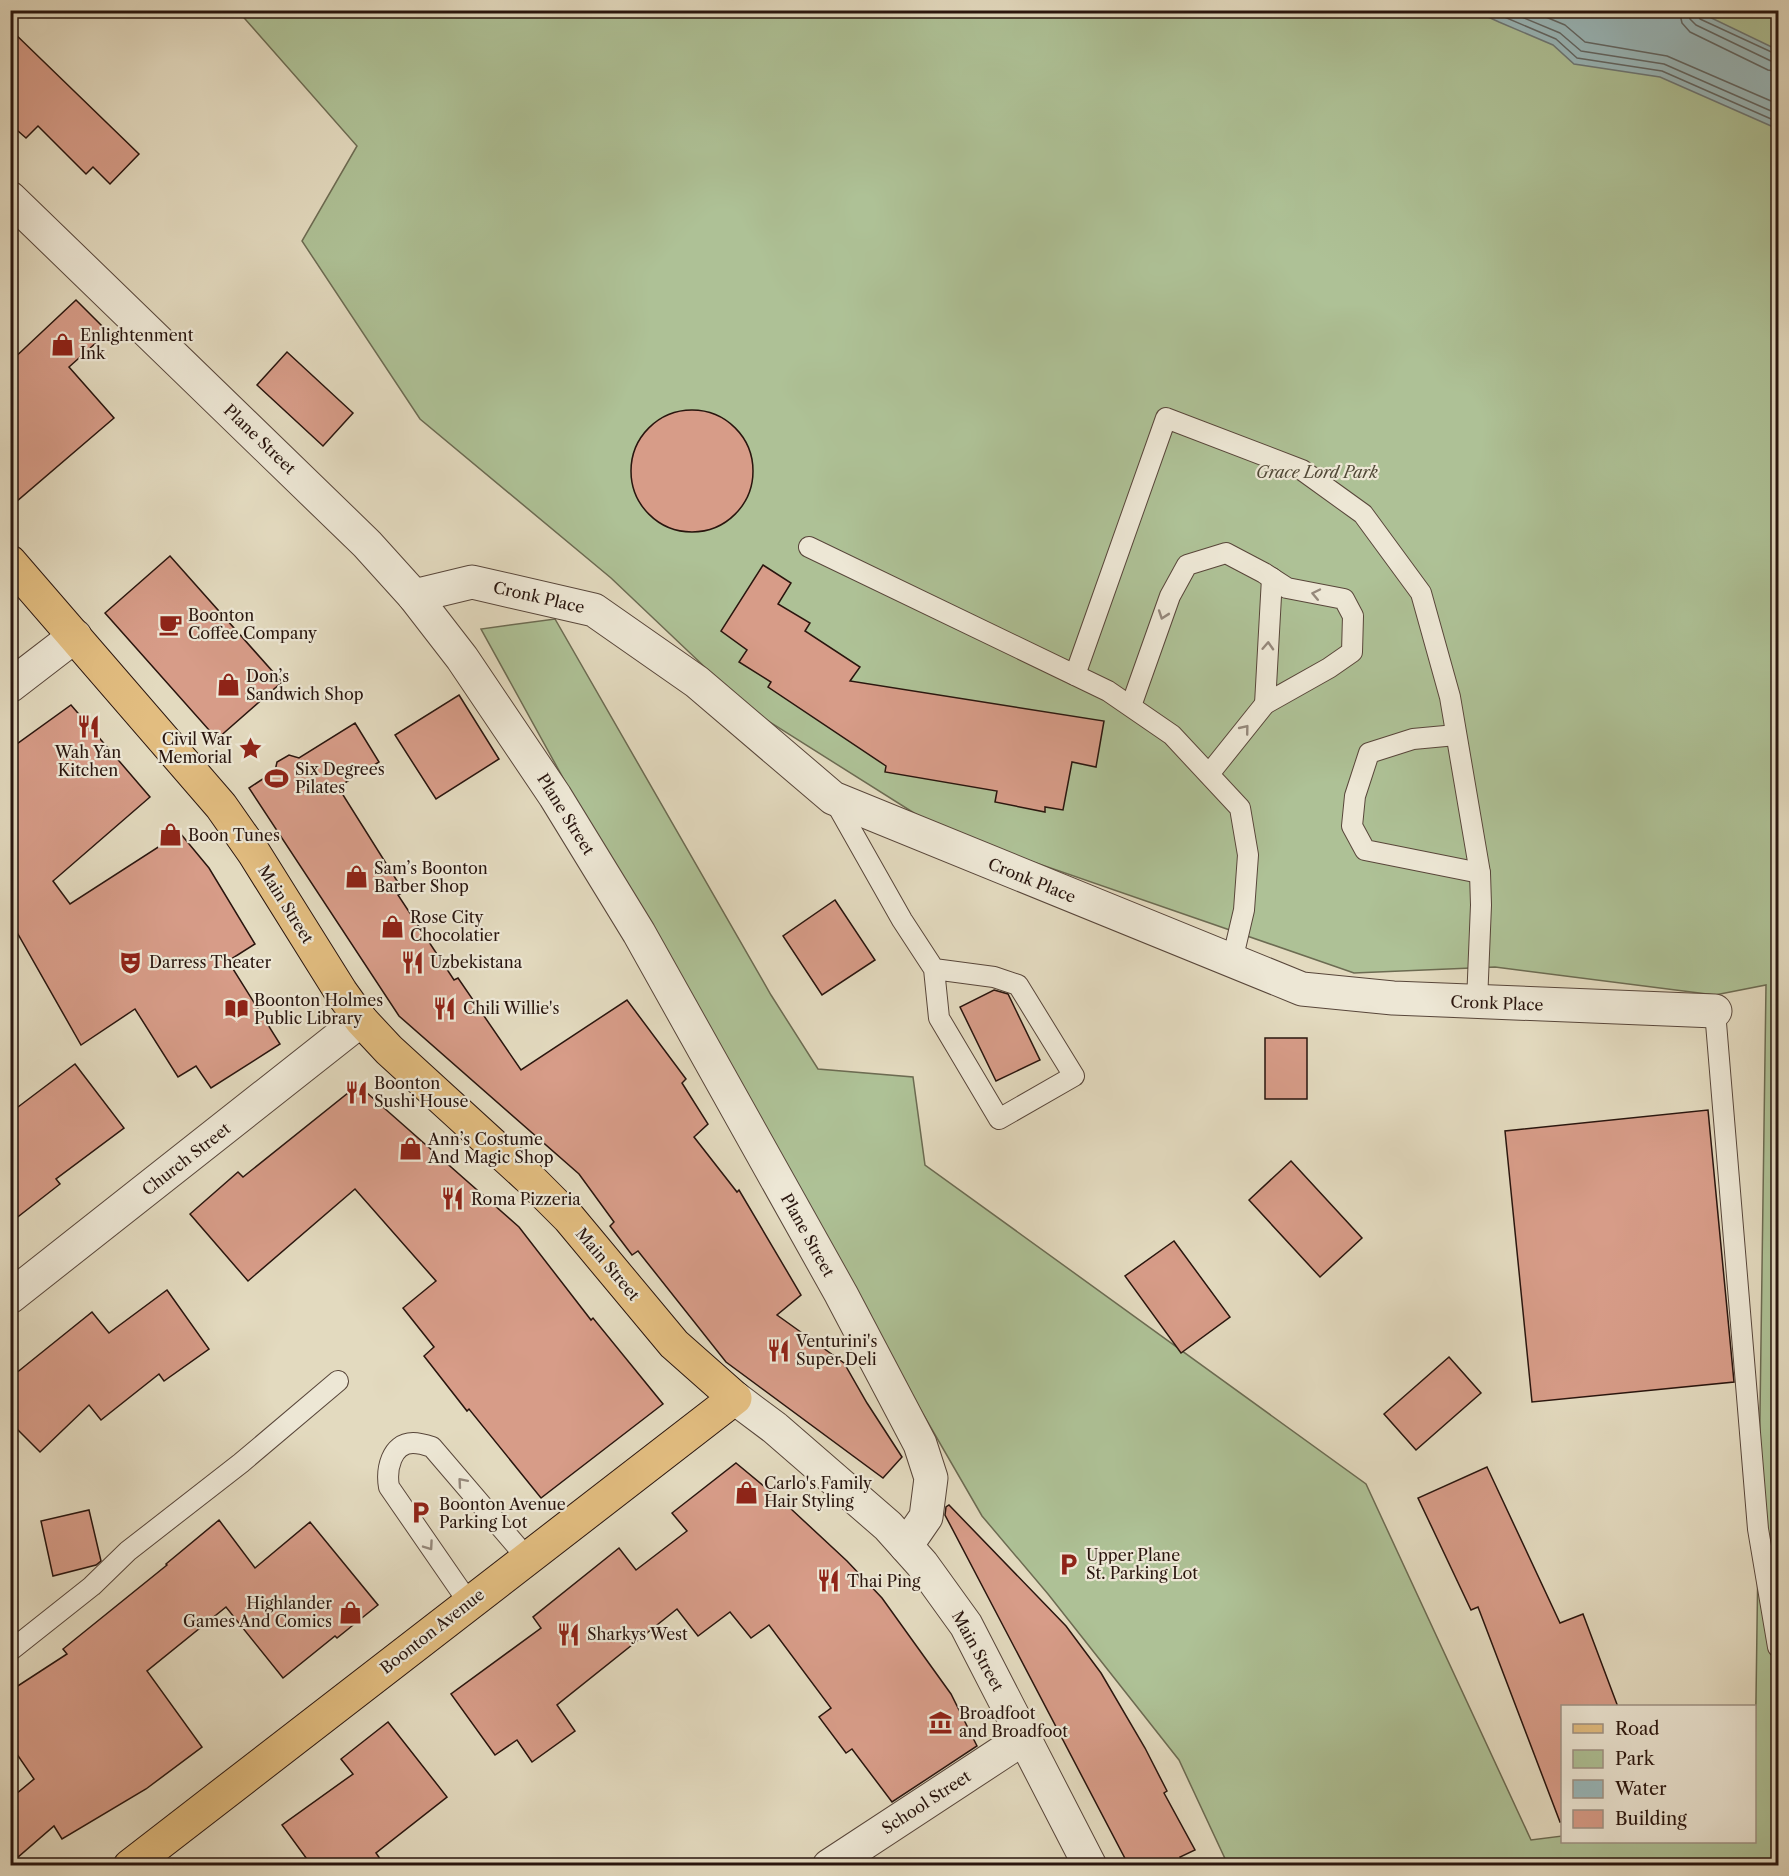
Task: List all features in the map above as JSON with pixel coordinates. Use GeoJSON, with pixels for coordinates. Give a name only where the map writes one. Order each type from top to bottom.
{"type":"FeatureCollection","features":[{"type":"Feature","properties":{"kind":"main road","name":"Main Street"},"geometry":{"type":"LineString","coordinates":[[10,562],[221,806],[254,853],[361,1020],[389,1050],[528,1177],[569,1218],[674,1344],[735,1398]]}},
{"type":"Feature","properties":{"kind":"main road","name":"Boonton Avenue"},"geometry":{"type":"LineString","coordinates":[[130,1866],[735,1398]]}},
{"type":"Feature","properties":{"kind":"street","name":"Plane Street"},"geometry":{"type":"LineString","coordinates":[[10,198],[367,544],[414,596],[462,658],[515,735],[633,923],[841,1294],[920,1444],[931,1478],[926,1517],[906,1546]]}},
{"type":"Feature","properties":{"kind":"street","name":"Cronk Place"},"geometry":{"type":"LineString","coordinates":[[414,596],[472,582],[594,610],[697,682],[833,798],[1302,988],[1393,998],[1715,1011]]}},
{"type":"Feature","properties":{"kind":"street"},"geometry":{"type":"LineString","coordinates":[[10,686],[75,636]]}},
{"type":"Feature","properties":{"kind":"street","name":"Church Street"},"geometry":{"type":"LineString","coordinates":[[10,1297],[361,1020]]}},
{"type":"Feature","properties":{"kind":"street","name":"Main Street"},"geometry":{"type":"LineString","coordinates":[[735,1398],[792,1443],[888,1526],[922,1564],[966,1625],[1090,1866]]}},
{"type":"Feature","properties":{"kind":"street","name":"School Street"},"geometry":{"type":"LineString","coordinates":[[829,1866],[1024,1738]]}},
{"type":"Feature","properties":{"kind":"lane"},"geometry":{"type":"LineString","coordinates":[[1075,675],[1166,418],[1302,470],[1363,514],[1421,593],[1450,697],[1480,873],[1477,1002]]}},
{"type":"Feature","properties":{"kind":"lane"},"geometry":{"type":"LineString","coordinates":[[808,547],[1108,691],[1172,735],[1240,808],[1248,855],[1244,910],[1232,961]]}},
{"type":"Feature","properties":{"kind":"lane"},"geometry":{"type":"LineString","coordinates":[[1131,706],[1170,596],[1188,565],[1226,554],[1287,588],[1344,599],[1353,616],[1352,652],[1329,668],[1265,704],[1209,774]]}},
{"type":"Feature","properties":{"kind":"lane"},"geometry":{"type":"LineString","coordinates":[[1265,704],[1272,578]]}},
{"type":"Feature","properties":{"kind":"lane"},"geometry":{"type":"LineString","coordinates":[[1456,735],[1413,739],[1369,753],[1355,796],[1352,826],[1365,850],[1480,873]]}},
{"type":"Feature","properties":{"kind":"lane"},"geometry":{"type":"LineString","coordinates":[[833,798],[902,920],[934,969],[939,1018],[999,1119],[1074,1076],[1018,985],[994,977],[934,969]]}},
{"type":"Feature","properties":{"kind":"lane"},"geometry":{"type":"LineString","coordinates":[[1715,1011],[1758,1529],[1779,1647]]}},
{"type":"Feature","properties":{"kind":"lane"},"geometry":{"type":"LineString","coordinates":[[10,1651],[93,1586],[128,1551],[241,1463],[338,1382]]}},
{"type":"Feature","properties":{"kind":"lane"},"geometry":{"type":"LineString","coordinates":[[469,1603],[389,1488],[387,1478],[391,1457],[400,1447],[412,1443],[432,1446],[527,1558]]}},
{"type":"Feature","properties":{"kind":"green space","name":"Grace Lord Park"},"geometry":{"type":"Polygon","coordinates":[[[238,11],[1778,11],[1778,1865],[1228,1865],[1179,1760],[1048,1594],[982,1516],[719,1061],[481,629],[555,619],[771,995],[818,1069],[913,1077],[925,1165],[1366,1484],[1531,1840],[1561,1836],[1561,1843],[1756,1843],[1766,985],[1715,995],[1495,967],[1354,973],[941,830],[749,709],[611,578],[420,419],[302,241],[357,146],[238,11]]]}},
{"type":"Feature","properties":{"kind":"water"},"geometry":{"type":"Polygon","coordinates":[[[1475,11],[1697,11],[1778,50],[1778,129],[1660,77],[1574,64],[1553,45],[1475,11]]]}},
{"type":"Feature","properties":{"kind":"building"},"geometry":{"type":"Polygon","coordinates":[[[10,29],[139,154],[110,184],[93,167],[86,174],[38,126],[26,138],[10,124],[10,29]]]}},
{"type":"Feature","properties":{"kind":"building"},"geometry":{"type":"Polygon","coordinates":[[[76,300],[108,332],[69,367],[114,418],[10,507],[10,362],[76,300]]]}},
{"type":"Feature","properties":{"kind":"building"},"geometry":{"type":"Polygon","coordinates":[[[287,352],[353,413],[323,446],[257,385],[287,352]]]}},
{"type":"Feature","properties":{"kind":"building"},"geometry":{"type":"Polygon","coordinates":[[[692,410],[715,414],[735,428],[749,448],[753,471],[749,494],[735,514],[715,528],[692,532],[669,528],[649,514],[635,494],[631,471],[635,448],[649,428],[669,414],[692,410]]]}},
{"type":"Feature","properties":{"kind":"building"},"geometry":{"type":"Polygon","coordinates":[[[170,556],[282,682],[217,739],[105,613],[170,556]]]}},
{"type":"Feature","properties":{"kind":"building"},"geometry":{"type":"Polygon","coordinates":[[[763,565],[791,583],[778,604],[810,623],[805,631],[860,667],[850,681],[1104,721],[1096,767],[1072,762],[1063,810],[1045,807],[1045,812],[995,802],[997,791],[885,772],[886,766],[768,687],[771,682],[739,662],[747,650],[721,631],[763,565]]]}},
{"type":"Feature","properties":{"kind":"building"},"geometry":{"type":"Polygon","coordinates":[[[459,695],[499,759],[436,799],[395,735],[459,695]]]}},
{"type":"Feature","properties":{"kind":"building"},"geometry":{"type":"Polygon","coordinates":[[[71,705],[150,797],[53,881],[70,904],[180,833],[209,868],[255,944],[228,961],[280,1044],[211,1088],[196,1066],[178,1077],[135,1009],[81,1045],[10,920],[10,749],[71,705]]]}},
{"type":"Feature","properties":{"kind":"building"},"geometry":{"type":"Polygon","coordinates":[[[355,723],[379,762],[338,787],[404,892],[398,895],[454,980],[458,978],[521,1070],[627,1000],[686,1079],[682,1083],[708,1124],[694,1137],[737,1192],[739,1190],[801,1295],[777,1315],[844,1363],[902,1457],[883,1478],[726,1362],[638,1251],[632,1255],[610,1226],[614,1222],[579,1174],[399,1016],[249,788],[275,771],[277,762],[289,755],[299,758],[355,723]]]}},
{"type":"Feature","properties":{"kind":"building"},"geometry":{"type":"Polygon","coordinates":[[[835,900],[875,960],[822,995],[783,936],[835,900]]]}},
{"type":"Feature","properties":{"kind":"building"},"geometry":{"type":"Polygon","coordinates":[[[994,990],[1008,994],[1040,1060],[996,1081],[960,1007],[994,990]]]}},
{"type":"Feature","properties":{"kind":"building"},"geometry":{"type":"Polygon","coordinates":[[[1265,1038],[1307,1038],[1307,1099],[1265,1099],[1265,1038]]]}},
{"type":"Feature","properties":{"kind":"building"},"geometry":{"type":"Polygon","coordinates":[[[75,1064],[124,1128],[56,1179],[60,1184],[10,1223],[10,1113],[75,1064]]]}},
{"type":"Feature","properties":{"kind":"building"},"geometry":{"type":"Polygon","coordinates":[[[358,1085],[519,1227],[591,1320],[593,1318],[663,1404],[541,1498],[424,1356],[434,1347],[403,1308],[436,1281],[355,1189],[248,1281],[190,1214],[238,1172],[243,1177],[358,1085]]]}},
{"type":"Feature","properties":{"kind":"building"},"geometry":{"type":"Polygon","coordinates":[[[1708,1110],[1734,1382],[1532,1402],[1505,1131],[1708,1110]]]}},
{"type":"Feature","properties":{"kind":"building"},"geometry":{"type":"Polygon","coordinates":[[[1291,1161],[1362,1238],[1320,1277],[1249,1200],[1291,1161]]]}},
{"type":"Feature","properties":{"kind":"building"},"geometry":{"type":"Polygon","coordinates":[[[1174,1241],[1230,1317],[1181,1353],[1125,1276],[1174,1241]]]}},
{"type":"Feature","properties":{"kind":"building"},"geometry":{"type":"Polygon","coordinates":[[[167,1290],[209,1349],[164,1381],[159,1374],[101,1420],[89,1405],[40,1452],[10,1422],[10,1378],[92,1312],[109,1333],[167,1290]]]}},
{"type":"Feature","properties":{"kind":"building"},"geometry":{"type":"Polygon","coordinates":[[[1449,1357],[1481,1393],[1416,1450],[1384,1414],[1449,1357]]]}},
{"type":"Feature","properties":{"kind":"building"},"geometry":{"type":"Polygon","coordinates":[[[736,1463],[790,1508],[847,1561],[882,1598],[951,1694],[977,1746],[892,1802],[852,1749],[846,1753],[819,1717],[831,1708],[769,1625],[751,1638],[730,1612],[698,1636],[677,1609],[557,1705],[575,1731],[532,1762],[517,1740],[495,1755],[451,1694],[541,1628],[533,1617],[619,1548],[636,1570],[687,1531],[672,1513],[736,1463]]]}},
{"type":"Feature","properties":{"kind":"building"},"geometry":{"type":"Polygon","coordinates":[[[1487,1467],[1560,1623],[1583,1614],[1617,1705],[1561,1705],[1561,1822],[1478,1607],[1471,1610],[1418,1498],[1487,1467]]]}},
{"type":"Feature","properties":{"kind":"building"},"geometry":{"type":"Polygon","coordinates":[[[949,1505],[1066,1626],[1101,1673],[1145,1748],[1167,1791],[1164,1793],[1195,1850],[1180,1857],[1185,1866],[1129,1866],[945,1515],[946,1507],[949,1505]]]}},
{"type":"Feature","properties":{"kind":"building"},"geometry":{"type":"Polygon","coordinates":[[[89,1510],[101,1561],[96,1565],[53,1576],[41,1521],[89,1510]]]}},
{"type":"Feature","properties":{"kind":"building"},"geometry":{"type":"Polygon","coordinates":[[[219,1520],[255,1568],[310,1522],[378,1605],[283,1678],[226,1607],[147,1671],[202,1747],[146,1789],[62,1839],[54,1826],[10,1864],[10,1799],[34,1779],[10,1744],[10,1691],[67,1654],[63,1649],[219,1520]]]}},
{"type":"Feature","properties":{"kind":"building"},"geometry":{"type":"Polygon","coordinates":[[[388,1722],[447,1797],[376,1853],[385,1866],[312,1866],[282,1825],[353,1774],[341,1759],[388,1722]]]}},
{"type":"Feature","properties":{"kind":"place","name":"Enlightenment Ink"},"geometry":{"type":"Point","coordinates":[62,344]}},
{"type":"Feature","properties":{"kind":"place","name":"Boonton Coffee Company"},"geometry":{"type":"Point","coordinates":[170,624]}},
{"type":"Feature","properties":{"kind":"place","name":"Don’s Sandwich Shop"},"geometry":{"type":"Point","coordinates":[228,685]}},
{"type":"Feature","properties":{"kind":"place","name":"Wah Yan Kitchen"},"geometry":{"type":"Point","coordinates":[88,727]}},
{"type":"Feature","properties":{"kind":"place","name":"Civil War Memorial"},"geometry":{"type":"Point","coordinates":[250,748]}},
{"type":"Feature","properties":{"kind":"place","name":"Six Degrees Pilates"},"geometry":{"type":"Point","coordinates":[277,778]}},
{"type":"Feature","properties":{"kind":"place","name":"Boon Tunes"},"geometry":{"type":"Point","coordinates":[170,835]}},
{"type":"Feature","properties":{"kind":"place","name":"Sam’s Boonton Barber Shop"},"geometry":{"type":"Point","coordinates":[356,877]}},
{"type":"Feature","properties":{"kind":"place","name":"Rose City Chocolatier"},"geometry":{"type":"Point","coordinates":[392,926]}},
{"type":"Feature","properties":{"kind":"place","name":"Darress Theater"},"geometry":{"type":"Point","coordinates":[131,962]}},
{"type":"Feature","properties":{"kind":"place","name":"Uzbekistana"},"geometry":{"type":"Point","coordinates":[412,962]}},
{"type":"Feature","properties":{"kind":"place","name":"Chili Willie's"},"geometry":{"type":"Point","coordinates":[445,1008]}},
{"type":"Feature","properties":{"kind":"place","name":"Boonton Holmes Public Library"},"geometry":{"type":"Point","coordinates":[236,1009]}},
{"type":"Feature","properties":{"kind":"place","name":"Boonton Sushi House"},"geometry":{"type":"Point","coordinates":[356,1092]}},
{"type":"Feature","properties":{"kind":"place","name":"Ann’s Costume And Magic Shop"},"geometry":{"type":"Point","coordinates":[410,1148]}},
{"type":"Feature","properties":{"kind":"place","name":"Roma Pizzeria"},"geometry":{"type":"Point","coordinates":[453,1199]}},
{"type":"Feature","properties":{"kind":"place","name":"Venturini's Super Deli"},"geometry":{"type":"Point","coordinates":[778,1350]}},
{"type":"Feature","properties":{"kind":"place","name":"Carlo's Family Hair Styling"},"geometry":{"type":"Point","coordinates":[746,1492]}},
{"type":"Feature","properties":{"kind":"place","name":"Boonton Avenue Parking Lot"},"geometry":{"type":"Point","coordinates":[421,1513]}},
{"type":"Feature","properties":{"kind":"place","name":"Upper Plane St. Parking Lot"},"geometry":{"type":"Point","coordinates":[1068,1564]}},
{"type":"Feature","properties":{"kind":"place","name":"Thai Ping"},"geometry":{"type":"Point","coordinates":[829,1581]}},
{"type":"Feature","properties":{"kind":"place","name":"Highlander Games And Comics"},"geometry":{"type":"Point","coordinates":[350,1612]}},
{"type":"Feature","properties":{"kind":"place","name":"Sharkys West"},"geometry":{"type":"Point","coordinates":[569,1634]}},
{"type":"Feature","properties":{"kind":"place","name":"Broadfoot and Broadfoot"},"geometry":{"type":"Point","coordinates":[941,1722]}}]}
